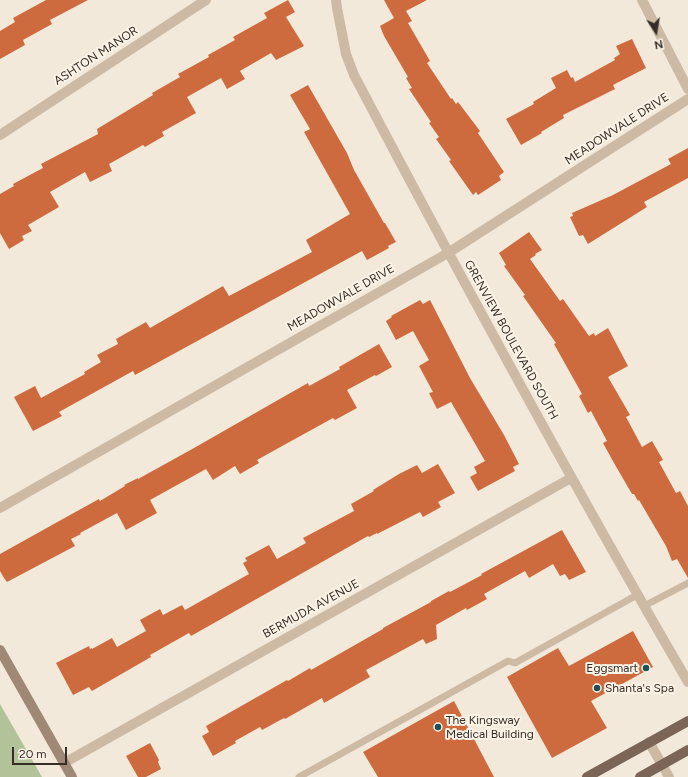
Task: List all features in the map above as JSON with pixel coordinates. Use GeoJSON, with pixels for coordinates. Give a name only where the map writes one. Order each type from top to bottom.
{"type":"FeatureCollection","features":[{"type":"Feature","properties":{"kind":"main road"},"geometry":{"type":"LineString","coordinates":[[587,777],[688,720]]}},
{"type":"Feature","properties":{"kind":"main road"},"geometry":{"type":"LineString","coordinates":[[640,777],[688,750]]}},
{"type":"Feature","properties":{"kind":"street","name":"ASHTON MANOR"},"geometry":{"type":"LineString","coordinates":[[0,135],[206,0]]}},
{"type":"Feature","properties":{"kind":"street","name":"GRENVIEW BOULEVARD SOUTH"},"geometry":{"type":"LineString","coordinates":[[336,0],[346,54],[354,75],[448,253],[571,478],[688,682]]}},
{"type":"Feature","properties":{"kind":"street"},"geometry":{"type":"LineString","coordinates":[[642,0],[688,89]]}},
{"type":"Feature","properties":{"kind":"street","name":"MEADOWVALE DRIVE"},"geometry":{"type":"LineString","coordinates":[[0,508],[448,253],[688,99]]}},
{"type":"Feature","properties":{"kind":"street","name":"BERMUDA AVENUE"},"geometry":{"type":"LineString","coordinates":[[64,763],[571,478]]}},
{"type":"Feature","properties":{"kind":"street"},"geometry":{"type":"LineString","coordinates":[[0,650],[72,777]]}},
{"type":"Feature","properties":{"kind":"street"},"geometry":{"type":"LineString","coordinates":[[649,742],[669,777]]}},
{"type":"Feature","properties":{"kind":"lane"},"geometry":{"type":"LineString","coordinates":[[644,606],[688,583]]}},
{"type":"Feature","properties":{"kind":"lane"},"geometry":{"type":"LineString","coordinates":[[298,777],[508,661],[515,663],[637,595]]}},
{"type":"Feature","properties":{"kind":"green space"},"geometry":{"type":"Polygon","coordinates":[[[0,704],[42,777],[0,777],[0,704]]]}},
{"type":"Feature","properties":{"kind":"building"},"geometry":{"type":"Polygon","coordinates":[[[46,0],[88,0],[50,20],[52,24],[23,40],[25,45],[0,59],[0,31],[15,22],[13,18],[46,0]]]}},
{"type":"Feature","properties":{"kind":"building"},"geometry":{"type":"Polygon","coordinates":[[[288,0],[295,12],[286,17],[304,46],[276,60],[271,53],[240,71],[245,79],[227,89],[221,78],[187,97],[196,113],[162,132],[164,136],[145,147],[143,145],[109,164],[112,171],[90,182],[85,172],[50,192],[59,207],[28,225],[32,231],[22,236],[24,240],[9,249],[0,233],[0,194],[14,186],[13,184],[43,168],[41,164],[98,134],[97,129],[153,95],[152,93],[180,77],[178,74],[209,57],[208,55],[235,40],[233,37],[267,18],[264,13],[288,0]]]}},
{"type":"Feature","properties":{"kind":"building"},"geometry":{"type":"Polygon","coordinates":[[[384,0],[427,0],[406,11],[412,21],[408,23],[430,61],[427,63],[451,99],[452,98],[456,104],[458,102],[480,131],[478,133],[504,172],[499,176],[501,180],[478,195],[476,192],[473,195],[449,161],[451,160],[436,139],[439,137],[429,123],[431,122],[409,89],[412,88],[406,78],[408,77],[384,36],[380,26],[394,18],[384,0]]]}},
{"type":"Feature","properties":{"kind":"building"},"geometry":{"type":"Polygon","coordinates":[[[632,39],[646,68],[613,85],[615,89],[563,115],[564,118],[521,145],[506,119],[534,104],[533,102],[556,88],[551,78],[567,70],[575,82],[615,60],[614,58],[620,54],[616,46],[632,39]]]}},
{"type":"Feature","properties":{"kind":"building"},"geometry":{"type":"Polygon","coordinates":[[[308,85],[347,153],[354,170],[396,242],[388,246],[389,248],[367,260],[362,251],[135,375],[133,371],[59,412],[62,416],[33,431],[14,397],[35,386],[41,398],[85,374],[84,372],[101,362],[97,355],[118,344],[116,339],[146,322],[150,328],[223,286],[229,296],[312,252],[306,240],[350,214],[304,132],[310,129],[290,95],[308,85]]]}},
{"type":"Feature","properties":{"kind":"building"},"geometry":{"type":"Polygon","coordinates":[[[688,148],[688,178],[644,202],[647,207],[588,244],[583,235],[579,236],[570,217],[573,216],[572,213],[613,195],[671,164],[668,159],[688,148]]]}},
{"type":"Feature","properties":{"kind":"building"},"geometry":{"type":"Polygon","coordinates":[[[529,232],[542,250],[530,259],[560,301],[563,299],[589,336],[594,333],[595,336],[608,328],[628,366],[608,377],[630,415],[626,417],[642,447],[652,441],[663,460],[659,462],[676,493],[680,491],[688,506],[688,578],[677,559],[672,561],[666,546],[639,500],[638,501],[634,494],[632,494],[614,463],[603,443],[607,441],[591,411],[588,413],[579,396],[582,394],[554,344],[556,343],[504,266],[506,265],[499,253],[529,232]]]}},
{"type":"Feature","properties":{"kind":"building"},"geometry":{"type":"Polygon","coordinates":[[[420,300],[423,304],[430,300],[470,378],[504,435],[519,464],[513,467],[515,471],[478,491],[470,477],[477,473],[474,467],[485,461],[451,402],[437,409],[429,393],[433,392],[419,366],[429,360],[413,331],[396,340],[386,321],[392,317],[391,316],[420,300]]]}},
{"type":"Feature","properties":{"kind":"building"},"geometry":{"type":"Polygon","coordinates":[[[379,344],[392,367],[347,390],[357,408],[335,420],[333,418],[257,460],[259,463],[240,474],[235,466],[213,480],[206,469],[150,500],[157,513],[126,530],[117,513],[71,539],[75,546],[7,582],[4,578],[0,571],[0,554],[99,499],[100,501],[125,486],[124,485],[138,479],[194,448],[308,383],[309,386],[340,369],[339,367],[379,344]]]}},
{"type":"Feature","properties":{"kind":"building"},"geometry":{"type":"Polygon","coordinates":[[[438,464],[455,493],[438,502],[441,507],[423,517],[420,512],[377,534],[368,536],[191,636],[189,633],[92,691],[89,687],[73,695],[56,663],[89,646],[90,649],[92,649],[112,638],[117,647],[146,631],[140,620],[160,609],[163,615],[182,605],[185,610],[249,574],[243,563],[247,561],[245,558],[269,545],[277,559],[306,543],[303,538],[354,511],[351,504],[399,474],[417,465],[422,473],[438,464]]]}},
{"type":"Feature","properties":{"kind":"building"},"geometry":{"type":"Polygon","coordinates":[[[562,530],[586,572],[569,580],[565,574],[560,576],[553,564],[529,578],[525,571],[484,594],[487,599],[467,610],[466,608],[436,625],[437,639],[426,644],[423,639],[366,670],[370,677],[324,703],[322,698],[262,730],[260,727],[235,741],[236,743],[213,756],[202,736],[209,732],[206,726],[287,680],[288,681],[310,668],[311,670],[431,601],[482,575],[481,574],[562,530]]]}},
{"type":"Feature","properties":{"kind":"building"},"geometry":{"type":"Polygon","coordinates":[[[633,631],[653,667],[591,701],[607,728],[552,758],[507,677],[558,648],[569,666],[633,631]]]}},
{"type":"Feature","properties":{"kind":"building","name":"The Kingsway Medical Building"},"geometry":{"type":"Polygon","coordinates":[[[454,701],[494,777],[378,777],[363,752],[454,701]]]}},
{"type":"Feature","properties":{"kind":"building"},"geometry":{"type":"Polygon","coordinates":[[[150,743],[159,760],[158,762],[161,769],[146,777],[138,777],[126,756],[150,743]]]}},
{"type":"Feature","properties":{"kind":"place","name":"Eggsmart"},"geometry":{"type":"Point","coordinates":[646,668]}},
{"type":"Feature","properties":{"kind":"place","name":"Shanta's Spa"},"geometry":{"type":"Point","coordinates":[597,688]}},
{"type":"Feature","properties":{"kind":"place","name":"The Kingsway Medical Building"},"geometry":{"type":"Point","coordinates":[438,727]}}]}
